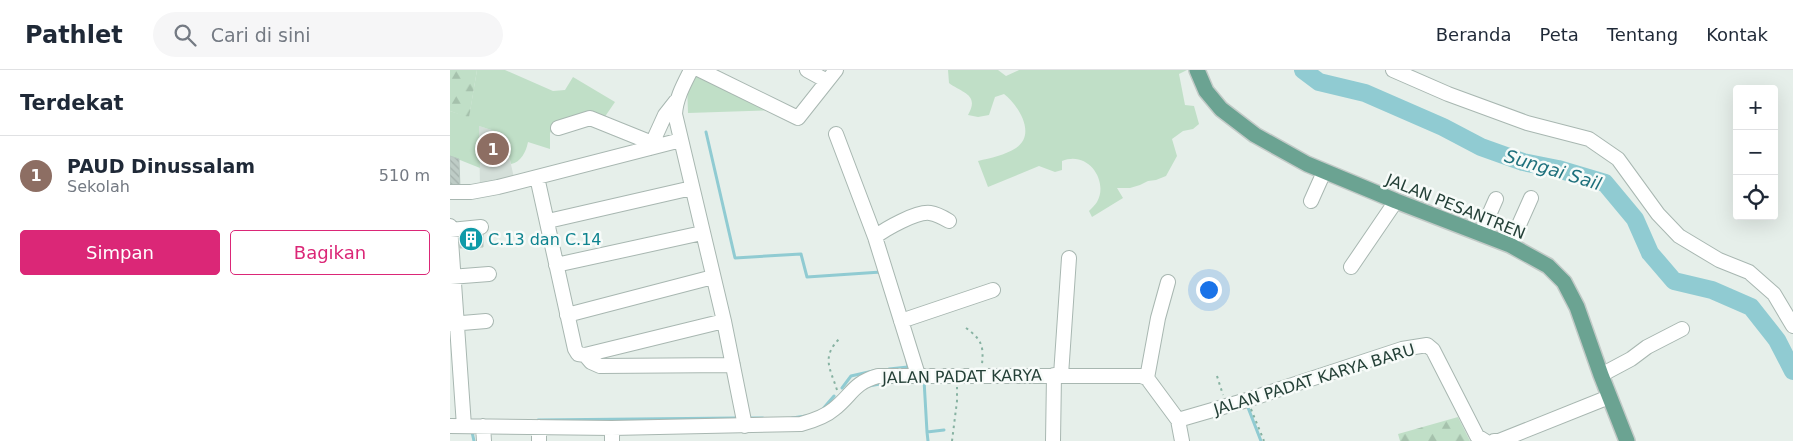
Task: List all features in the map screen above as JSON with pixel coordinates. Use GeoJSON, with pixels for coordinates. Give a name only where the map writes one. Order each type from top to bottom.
{"type":"FeatureCollection","features":[{"type":"Feature","properties":{"kind":"main road","name":"JALAN PESANTREN"},"geometry":{"type":"LineString","coordinates":[[1197,70],[1206,91],[1221,109],[1255,134],[1307,164],[1510,245],[1548,266],[1564,282],[1577,307],[1609,398],[1627,441]]}},
{"type":"Feature","properties":{"kind":"street"},"geometry":{"type":"LineString","coordinates":[[691,70],[677,101],[675,114],[724,321],[746,426]]}},
{"type":"Feature","properties":{"kind":"street"},"geometry":{"type":"LineString","coordinates":[[700,70],[798,118],[832,75],[807,70]]}},
{"type":"Feature","properties":{"kind":"street"},"geometry":{"type":"LineString","coordinates":[[1393,70],[1448,94],[1526,123],[1589,139],[1618,159],[1658,214],[1679,236],[1719,260],[1749,272],[1774,294],[1793,326]]}},
{"type":"Feature","properties":{"kind":"street"},"geometry":{"type":"LineString","coordinates":[[651,146],[665,115],[677,101]]}},
{"type":"Feature","properties":{"kind":"street"},"geometry":{"type":"LineString","coordinates":[[558,128],[590,118],[651,146]]}},
{"type":"Feature","properties":{"kind":"street"},"geometry":{"type":"LineString","coordinates":[[836,134],[875,238],[918,375]]}},
{"type":"Feature","properties":{"kind":"street"},"geometry":{"type":"LineString","coordinates":[[450,192],[481,191],[651,146],[681,140]]}},
{"type":"Feature","properties":{"kind":"street"},"geometry":{"type":"LineString","coordinates":[[1310,201],[1324,172]]}},
{"type":"Feature","properties":{"kind":"street"},"geometry":{"type":"LineString","coordinates":[[537,177],[567,315],[575,349],[578,354],[585,355],[724,321]]}},
{"type":"Feature","properties":{"kind":"street"},"geometry":{"type":"LineString","coordinates":[[548,221],[692,188]]}},
{"type":"Feature","properties":{"kind":"street"},"geometry":{"type":"LineString","coordinates":[[1510,245],[1531,198]]}},
{"type":"Feature","properties":{"kind":"street"},"geometry":{"type":"LineString","coordinates":[[1481,233],[1496,200]]}},
{"type":"Feature","properties":{"kind":"street"},"geometry":{"type":"LineString","coordinates":[[1350,267],[1396,201]]}},
{"type":"Feature","properties":{"kind":"street"},"geometry":{"type":"LineString","coordinates":[[875,238],[892,226],[925,213],[932,213],[949,221]]}},
{"type":"Feature","properties":{"kind":"street"},"geometry":{"type":"LineString","coordinates":[[450,226],[454,324],[464,426]]}},
{"type":"Feature","properties":{"kind":"street"},"geometry":{"type":"LineString","coordinates":[[450,230],[481,227]]}},
{"type":"Feature","properties":{"kind":"street"},"geometry":{"type":"LineString","coordinates":[[556,265],[702,233]]}},
{"type":"Feature","properties":{"kind":"street"},"geometry":{"type":"LineString","coordinates":[[1053,441],[1069,258]]}},
{"type":"Feature","properties":{"kind":"street"},"geometry":{"type":"LineString","coordinates":[[452,277],[488,274]]}},
{"type":"Feature","properties":{"kind":"street"},"geometry":{"type":"LineString","coordinates":[[567,315],[713,277]]}},
{"type":"Feature","properties":{"kind":"street"},"geometry":{"type":"LineString","coordinates":[[1168,282],[1158,318],[1147,378],[1178,420],[1182,441]]}},
{"type":"Feature","properties":{"kind":"street"},"geometry":{"type":"LineString","coordinates":[[901,321],[994,290]]}},
{"type":"Feature","properties":{"kind":"street"},"geometry":{"type":"LineString","coordinates":[[454,324],[486,321]]}},
{"type":"Feature","properties":{"kind":"street"},"geometry":{"type":"LineString","coordinates":[[1601,375],[1682,329]]}},
{"type":"Feature","properties":{"kind":"street","name":"JALAN PADAT KARYA BARU"},"geometry":{"type":"LineString","coordinates":[[1178,420],[1247,400],[1402,349],[1427,346],[1433,350],[1477,436],[1485,441]]}},
{"type":"Feature","properties":{"kind":"street"},"geometry":{"type":"LineString","coordinates":[[585,355],[591,362],[600,366],[733,365]]}},
{"type":"Feature","properties":{"kind":"street","name":"JALAN PADAT KARYA"},"geometry":{"type":"LineString","coordinates":[[450,426],[483,426],[539,434],[612,435],[801,424],[813,421],[826,414],[834,409],[856,385],[866,379],[878,376],[1058,375],[1141,376],[1147,378]]}},
{"type":"Feature","properties":{"kind":"street"},"geometry":{"type":"LineString","coordinates":[[1494,441],[1609,398]]}},
{"type":"Feature","properties":{"kind":"street"},"geometry":{"type":"LineString","coordinates":[[483,426],[484,441]]}},
{"type":"Feature","properties":{"kind":"path"},"geometry":{"type":"LineString","coordinates":[[966,328],[977,336],[983,347],[981,375]]}},
{"type":"Feature","properties":{"kind":"path"},"geometry":{"type":"LineString","coordinates":[[840,338],[832,346],[827,356],[840,402]]}},
{"type":"Feature","properties":{"kind":"path"},"geometry":{"type":"LineString","coordinates":[[952,441],[959,375]]}},
{"type":"Feature","properties":{"kind":"path"},"geometry":{"type":"LineString","coordinates":[[1217,376],[1226,406]]}},
{"type":"Feature","properties":{"kind":"path"},"geometry":{"type":"LineString","coordinates":[[1247,400],[1264,441]]}},
{"type":"Feature","properties":{"kind":"shaded area"},"geometry":{"type":"Polygon","coordinates":[[[479,126],[504,134],[515,182],[480,189],[479,126]]]}},
{"type":"Feature","properties":{"kind":"green space"},"geometry":{"type":"Polygon","coordinates":[[[450,70],[477,70],[469,118],[450,111],[450,70]]]}},
{"type":"Feature","properties":{"kind":"green space"},"geometry":{"type":"Polygon","coordinates":[[[477,70],[505,70],[553,91],[565,90],[573,77],[615,102],[604,118],[556,124],[550,133],[550,149],[528,142],[522,156],[518,161],[511,164],[504,134],[479,126],[480,168],[450,156],[450,111],[469,117],[477,70]]]}},
{"type":"Feature","properties":{"kind":"green space"},"geometry":{"type":"Polygon","coordinates":[[[948,70],[998,70],[1006,76],[1019,70],[1187,70],[1179,74],[1185,105],[1194,106],[1199,124],[1193,129],[1183,131],[1172,139],[1177,156],[1166,176],[1130,188],[1117,188],[1123,198],[1092,217],[1089,211],[1097,202],[1100,194],[1100,185],[1094,170],[1080,160],[1062,161],[1062,170],[1055,172],[1039,166],[988,187],[978,161],[1016,148],[1022,142],[1025,135],[1023,120],[1015,105],[1004,94],[995,97],[989,115],[978,117],[968,115],[972,103],[971,98],[949,83],[948,70]]]}},
{"type":"Feature","properties":{"kind":"green space"},"geometry":{"type":"Polygon","coordinates":[[[699,72],[779,110],[688,113],[687,85],[699,72]]]}},
{"type":"Feature","properties":{"kind":"green space"},"geometry":{"type":"Polygon","coordinates":[[[1458,417],[1470,441],[1400,441],[1398,434],[1458,417]]]}},
{"type":"Feature","properties":{"kind":"building"},"geometry":{"type":"Polygon","coordinates":[[[450,156],[459,159],[460,190],[450,190],[450,156]]]}},
{"type":"Feature","properties":{"kind":"building","name":"C.13 dan C.14"},"geometry":{"type":"Polygon","coordinates":[[[483,230],[483,247],[460,248],[459,232],[483,230]]]}},
{"type":"Feature","properties":{"kind":"waterway","name":"Sungai Sail"},"geometry":{"type":"LineString","coordinates":[[1303,70],[1319,82],[1365,93],[1443,127],[1481,147],[1523,162],[1558,169],[1605,183],[1635,219],[1650,253],[1674,281],[1712,290],[1751,307],[1777,340],[1793,371]]}},
{"type":"Feature","properties":{"kind":"waterway"},"geometry":{"type":"LineString","coordinates":[[706,132],[735,258],[801,254],[807,277],[882,273]]}},
{"type":"Feature","properties":{"kind":"waterway"},"geometry":{"type":"LineString","coordinates":[[1391,360],[1412,354]]}},
{"type":"Feature","properties":{"kind":"waterway"},"geometry":{"type":"LineString","coordinates":[[889,369],[908,367],[907,361]]}},
{"type":"Feature","properties":{"kind":"waterway"},"geometry":{"type":"LineString","coordinates":[[842,388],[851,376],[873,371]]}},
{"type":"Feature","properties":{"kind":"waterway"},"geometry":{"type":"LineString","coordinates":[[924,380],[927,432],[944,430]]}},
{"type":"Feature","properties":{"kind":"waterway"},"geometry":{"type":"LineString","coordinates":[[869,386],[890,382]]}},
{"type":"Feature","properties":{"kind":"waterway"},"geometry":{"type":"LineString","coordinates":[[822,410],[834,396]]}},
{"type":"Feature","properties":{"kind":"waterway"},"geometry":{"type":"LineString","coordinates":[[1247,405],[1261,441]]}},
{"type":"Feature","properties":{"kind":"waterway"},"geometry":{"type":"LineString","coordinates":[[792,418],[806,416]]}},
{"type":"Feature","properties":{"kind":"waterway"},"geometry":{"type":"LineString","coordinates":[[538,420],[736,418]]}},
{"type":"Feature","properties":{"kind":"waterway"},"geometry":{"type":"LineString","coordinates":[[751,418],[763,418]]}},
{"type":"Feature","properties":{"kind":"waterway"},"geometry":{"type":"LineString","coordinates":[[472,432],[474,441]]}},
{"type":"Feature","properties":{"kind":"waterway"},"geometry":{"type":"LineString","coordinates":[[927,432],[928,441]]}},
{"type":"Feature","properties":{"kind":"place","name":"PAUD Dinussalam"},"geometry":{"type":"Point","coordinates":[493,149]}},
{"type":"Feature","properties":{"kind":"place","name":"C.13 dan C.14"},"geometry":{"type":"Point","coordinates":[471,239]}}]}
